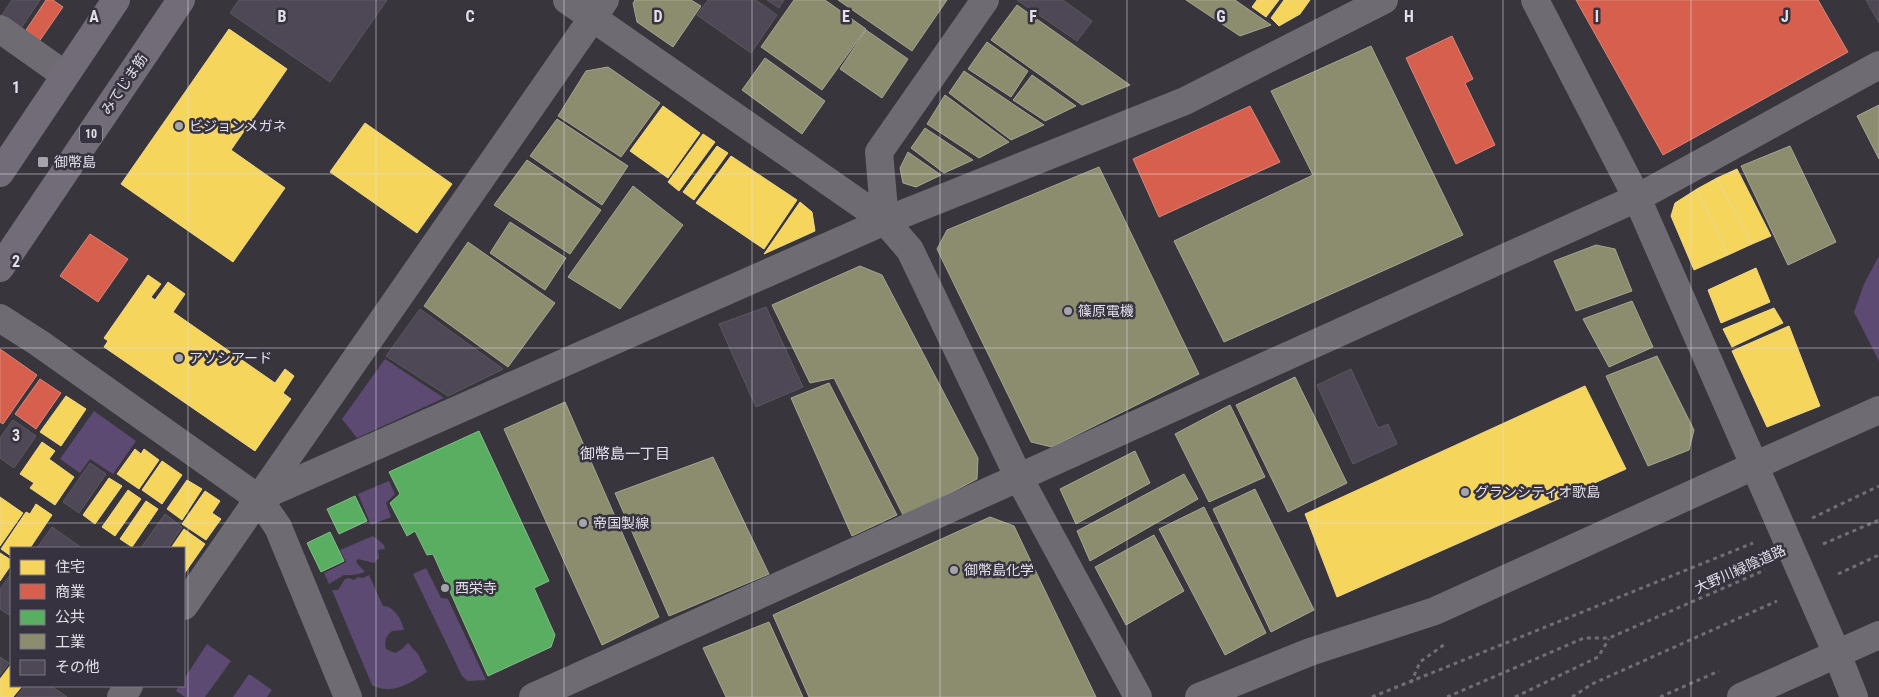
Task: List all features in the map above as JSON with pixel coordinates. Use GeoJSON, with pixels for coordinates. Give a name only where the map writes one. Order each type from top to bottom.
{"type":"FeatureCollection","features":[{"type":"Feature","properties":{"kind":"main road"},"geometry":{"type":"LineString","coordinates":[[1,168],[116,0]]}},
{"type":"Feature","properties":{"kind":"main road","name":"みてじま筋"},"geometry":{"type":"LineString","coordinates":[[0,268],[181,0]]}},
{"type":"Feature","properties":{"kind":"street"},"geometry":{"type":"LineString","coordinates":[[567,0],[599,9],[885,221],[910,250],[1018,476],[1138,697]]}},
{"type":"Feature","properties":{"kind":"street"},"geometry":{"type":"LineString","coordinates":[[885,221],[879,152],[985,0]]}},
{"type":"Feature","properties":{"kind":"street"},"geometry":{"type":"LineString","coordinates":[[1535,0],[1636,198],[1837,654],[1854,697]]}},
{"type":"Feature","properties":{"kind":"street"},"geometry":{"type":"LineString","coordinates":[[258,498],[885,221],[1185,101],[1365,4]]}},
{"type":"Feature","properties":{"kind":"street"},"geometry":{"type":"LineString","coordinates":[[185,605],[599,9]]}},
{"type":"Feature","properties":{"kind":"street"},"geometry":{"type":"LineString","coordinates":[[0,29],[66,75]]}},
{"type":"Feature","properties":{"kind":"street"},"geometry":{"type":"LineString","coordinates":[[533,697],[1636,198],[1879,65]]}},
{"type":"Feature","properties":{"kind":"street"},"geometry":{"type":"LineString","coordinates":[[0,318],[39,343],[258,498],[278,527],[348,697]]}},
{"type":"Feature","properties":{"kind":"street"},"geometry":{"type":"LineString","coordinates":[[1198,697],[1310,652],[1435,611],[1879,410]]}},
{"type":"Feature","properties":{"kind":"street"},"geometry":{"type":"LineString","coordinates":[[1741,697],[1879,635]]}},
{"type":"Feature","properties":{"kind":"path"},"geometry":{"type":"LineString","coordinates":[[1810,518],[1879,486]]}},
{"type":"Feature","properties":{"kind":"path"},"geometry":{"type":"LineString","coordinates":[[1816,548],[1879,520]]}},
{"type":"Feature","properties":{"kind":"path"},"geometry":{"type":"LineString","coordinates":[[1372,697],[1758,541]]}},
{"type":"Feature","properties":{"kind":"path"},"geometry":{"type":"LineString","coordinates":[[1834,575],[1879,555]]}},
{"type":"Feature","properties":{"kind":"path","name":"大野川緑陰道路"},"geometry":{"type":"LineString","coordinates":[[1447,697],[1584,638],[1609,638],[1771,567]]}},
{"type":"Feature","properties":{"kind":"path"},"geometry":{"type":"LineString","coordinates":[[1572,697],[1592,684],[1780,599]]}},
{"type":"Feature","properties":{"kind":"path","name":"大野川緑陰道路"},"geometry":{"type":"LineString","coordinates":[[1514,697],[1598,656],[1609,638]]}},
{"type":"Feature","properties":{"kind":"shaded area"},"geometry":{"type":"Polygon","coordinates":[[[1879,256],[1879,361],[1854,312],[1864,284],[1879,256]]]}},
{"type":"Feature","properties":{"kind":"shaded area"},"geometry":{"type":"Polygon","coordinates":[[[385,359],[444,398],[357,438],[342,419],[385,359]]]}},
{"type":"Feature","properties":{"kind":"shaded area"},"geometry":{"type":"Polygon","coordinates":[[[94,411],[136,441],[113,474],[90,459],[80,473],[60,459],[94,411]]]}},
{"type":"Feature","properties":{"kind":"shaded area"},"geometry":{"type":"Polygon","coordinates":[[[389,481],[395,494],[386,503],[391,517],[371,525],[358,494],[389,481]]]}},
{"type":"Feature","properties":{"kind":"shaded area"},"geometry":{"type":"Polygon","coordinates":[[[373,536],[384,545],[385,549],[378,550],[379,558],[374,563],[358,559],[356,562],[365,572],[344,575],[329,584],[324,573],[346,562],[340,550],[373,536]]]}},
{"type":"Feature","properties":{"kind":"shaded area"},"geometry":{"type":"Polygon","coordinates":[[[426,568],[441,598],[448,599],[486,680],[468,681],[462,676],[413,574],[426,568]]]}},
{"type":"Feature","properties":{"kind":"shaded area"},"geometry":{"type":"Polygon","coordinates":[[[369,575],[383,606],[391,608],[397,614],[404,630],[392,631],[390,633],[385,641],[386,649],[395,653],[408,643],[418,654],[427,672],[408,684],[394,689],[379,688],[372,685],[332,590],[338,590],[345,579],[354,580],[358,577],[363,578],[369,575]]]}},
{"type":"Feature","properties":{"kind":"shaded area"},"geometry":{"type":"Polygon","coordinates":[[[207,644],[231,661],[205,697],[185,697],[176,691],[178,687],[185,687],[185,677],[207,644]]]}},
{"type":"Feature","properties":{"kind":"shaded area"},"geometry":{"type":"Polygon","coordinates":[[[249,674],[272,690],[267,697],[233,697],[249,674]]]}},
{"type":"Feature","properties":{"kind":"building: 住宅"},"geometry":{"type":"Polygon","coordinates":[[[1257,0],[1279,0],[1266,17],[1252,7],[1257,0]]]}},
{"type":"Feature","properties":{"kind":"building: 住宅"},"geometry":{"type":"Polygon","coordinates":[[[1284,0],[1310,0],[1300,14],[1279,26],[1271,18],[1284,0]]]}},
{"type":"Feature","properties":{"kind":"building: 住宅"},"geometry":{"type":"Polygon","coordinates":[[[229,29],[287,69],[231,150],[285,188],[233,262],[121,184],[229,29]]]}},
{"type":"Feature","properties":{"kind":"building: 住宅"},"geometry":{"type":"Polygon","coordinates":[[[663,106],[700,133],[668,178],[630,151],[663,106]]]}},
{"type":"Feature","properties":{"kind":"building: 住宅"},"geometry":{"type":"Polygon","coordinates":[[[365,123],[452,184],[417,233],[330,172],[365,123]]]}},
{"type":"Feature","properties":{"kind":"building: 住宅"},"geometry":{"type":"Polygon","coordinates":[[[703,134],[715,142],[679,191],[668,182],[703,134]]]}},
{"type":"Feature","properties":{"kind":"building: 住宅"},"geometry":{"type":"Polygon","coordinates":[[[717,146],[728,153],[694,200],[683,192],[717,146]]]}},
{"type":"Feature","properties":{"kind":"building: 住宅"},"geometry":{"type":"Polygon","coordinates":[[[731,156],[797,200],[764,249],[696,203],[731,156]]]}},
{"type":"Feature","properties":{"kind":"building: 住宅"},"geometry":{"type":"Polygon","coordinates":[[[1737,169],[1771,236],[1752,244],[1717,178],[1737,169]]]}},
{"type":"Feature","properties":{"kind":"building: 住宅"},"geometry":{"type":"Polygon","coordinates":[[[1717,178],[1752,244],[1728,255],[1697,189],[1717,178]]]}},
{"type":"Feature","properties":{"kind":"building: 住宅"},"geometry":{"type":"Polygon","coordinates":[[[1697,189],[1728,255],[1694,270],[1671,216],[1675,203],[1697,189]]]}},
{"type":"Feature","properties":{"kind":"building: 住宅"},"geometry":{"type":"Polygon","coordinates":[[[800,202],[812,212],[815,231],[764,254],[800,202]]]}},
{"type":"Feature","properties":{"kind":"building: 住宅"},"geometry":{"type":"Polygon","coordinates":[[[1756,268],[1770,302],[1721,323],[1708,290],[1756,268]]]}},
{"type":"Feature","properties":{"kind":"building: 住宅","name":"アソシアード"},"geometry":{"type":"Polygon","coordinates":[[[148,275],[161,284],[151,297],[155,300],[168,282],[185,294],[173,312],[275,383],[285,369],[294,376],[283,393],[291,399],[255,451],[104,347],[108,341],[104,338],[148,275]]]}},
{"type":"Feature","properties":{"kind":"building: 住宅"},"geometry":{"type":"Polygon","coordinates":[[[1774,308],[1783,323],[1732,347],[1723,329],[1774,308]]]}},
{"type":"Feature","properties":{"kind":"building: 住宅"},"geometry":{"type":"Polygon","coordinates":[[[1789,326],[1820,406],[1767,427],[1732,351],[1789,326]]]}},
{"type":"Feature","properties":{"kind":"building: 住宅","name":"グランシティオ歌島"},"geometry":{"type":"Polygon","coordinates":[[[1585,386],[1626,469],[1337,597],[1305,514],[1585,386]]]}},
{"type":"Feature","properties":{"kind":"building: 住宅"},"geometry":{"type":"Polygon","coordinates":[[[66,396],[86,409],[61,446],[40,432],[66,396]]]}},
{"type":"Feature","properties":{"kind":"building: 住宅"},"geometry":{"type":"Polygon","coordinates":[[[42,442],[55,451],[49,459],[74,477],[55,505],[30,488],[34,483],[20,474],[42,442]]]}},
{"type":"Feature","properties":{"kind":"building: 住宅"},"geometry":{"type":"Polygon","coordinates":[[[135,449],[141,454],[144,449],[159,460],[139,489],[117,474],[135,449]]]}},
{"type":"Feature","properties":{"kind":"building: 住宅"},"geometry":{"type":"Polygon","coordinates":[[[162,461],[182,475],[162,504],[142,490],[162,461]]]}},
{"type":"Feature","properties":{"kind":"building: 住宅"},"geometry":{"type":"Polygon","coordinates":[[[109,478],[122,486],[95,524],[83,515],[109,478]]]}},
{"type":"Feature","properties":{"kind":"building: 住宅"},"geometry":{"type":"Polygon","coordinates":[[[187,480],[202,489],[182,520],[167,509],[187,480]]]}},
{"type":"Feature","properties":{"kind":"building: 住宅"},"geometry":{"type":"Polygon","coordinates":[[[128,490],[141,499],[115,536],[102,527],[128,490]]]}},
{"type":"Feature","properties":{"kind":"building: 住宅"},"geometry":{"type":"Polygon","coordinates":[[[205,491],[220,501],[212,513],[221,519],[206,540],[182,524],[205,491]]]}},
{"type":"Feature","properties":{"kind":"building: 住宅"},"geometry":{"type":"Polygon","coordinates":[[[0,497],[23,513],[0,546],[0,497]]]}},
{"type":"Feature","properties":{"kind":"building: 住宅"},"geometry":{"type":"Polygon","coordinates":[[[146,501],[158,509],[132,547],[120,539],[146,501]]]}},
{"type":"Feature","properties":{"kind":"building: 住宅"},"geometry":{"type":"Polygon","coordinates":[[[36,504],[52,515],[31,547],[10,547],[10,555],[1,549],[26,512],[30,514],[36,504]]]}},
{"type":"Feature","properties":{"kind":"building: 住宅"},"geometry":{"type":"Polygon","coordinates":[[[184,529],[205,544],[185,573],[185,547],[172,547],[184,529]]]}},
{"type":"Feature","properties":{"kind":"building: 住宅"},"geometry":{"type":"Polygon","coordinates":[[[0,553],[10,559],[10,566],[0,581],[0,553]]]}},
{"type":"Feature","properties":{"kind":"building: 住宅"},"geometry":{"type":"Polygon","coordinates":[[[10,666],[10,687],[21,687],[13,697],[0,697],[0,679],[10,666]]]}},
{"type":"Feature","properties":{"kind":"building: 商業"},"geometry":{"type":"Polygon","coordinates":[[[46,0],[53,0],[63,7],[36,46],[22,36],[46,0]]]}},
{"type":"Feature","properties":{"kind":"building: 商業"},"geometry":{"type":"Polygon","coordinates":[[[1576,0],[1818,0],[1848,52],[1663,155],[1576,0]]]}},
{"type":"Feature","properties":{"kind":"building: 商業"},"geometry":{"type":"Polygon","coordinates":[[[1452,36],[1473,79],[1465,83],[1495,145],[1456,164],[1406,58],[1452,36]]]}},
{"type":"Feature","properties":{"kind":"building: 商業"},"geometry":{"type":"Polygon","coordinates":[[[1250,106],[1280,162],[1159,217],[1133,159],[1250,106]]]}},
{"type":"Feature","properties":{"kind":"building: 商業"},"geometry":{"type":"Polygon","coordinates":[[[90,234],[128,259],[98,302],[60,276],[90,234]]]}},
{"type":"Feature","properties":{"kind":"building: 商業"},"geometry":{"type":"Polygon","coordinates":[[[0,349],[37,375],[3,424],[0,422],[0,349]]]}},
{"type":"Feature","properties":{"kind":"building: 商業"},"geometry":{"type":"Polygon","coordinates":[[[40,379],[61,393],[36,429],[15,414],[40,379]]]}},
{"type":"Feature","properties":{"kind":"building: 公共"},"geometry":{"type":"Polygon","coordinates":[[[479,431],[549,581],[534,588],[555,635],[551,647],[488,676],[433,554],[427,555],[415,531],[407,536],[390,503],[400,494],[389,472],[479,431]]]}},
{"type":"Feature","properties":{"kind":"building: 公共"},"geometry":{"type":"Polygon","coordinates":[[[355,496],[367,521],[339,534],[327,509],[355,496]]]}},
{"type":"Feature","properties":{"kind":"building: 公共"},"geometry":{"type":"Polygon","coordinates":[[[330,532],[344,561],[321,572],[307,543],[330,532]]]}},
{"type":"Feature","properties":{"kind":"building: 工業"},"geometry":{"type":"Polygon","coordinates":[[[635,0],[691,0],[701,6],[673,47],[637,22],[633,3],[635,0]]]}},
{"type":"Feature","properties":{"kind":"building: 工業"},"geometry":{"type":"Polygon","coordinates":[[[794,0],[825,0],[866,29],[822,90],[761,47],[794,0]]]}},
{"type":"Feature","properties":{"kind":"building: 工業"},"geometry":{"type":"Polygon","coordinates":[[[838,0],[947,0],[912,51],[838,0]]]}},
{"type":"Feature","properties":{"kind":"building: 工業"},"geometry":{"type":"Polygon","coordinates":[[[1186,0],[1235,0],[1271,25],[1240,36],[1186,0]]]}},
{"type":"Feature","properties":{"kind":"building: 工業"},"geometry":{"type":"Polygon","coordinates":[[[1017,5],[1130,85],[1082,105],[991,40],[1017,5]]]}},
{"type":"Feature","properties":{"kind":"building: 工業"},"geometry":{"type":"Polygon","coordinates":[[[866,30],[908,59],[882,98],[840,69],[866,30]]]}},
{"type":"Feature","properties":{"kind":"building: 工業"},"geometry":{"type":"Polygon","coordinates":[[[987,42],[1028,71],[1011,97],[968,69],[987,42]]]}},
{"type":"Feature","properties":{"kind":"building: 工業"},"geometry":{"type":"Polygon","coordinates":[[[1371,46],[1463,235],[1224,342],[1174,241],[1313,175],[1271,91],[1371,46]]]}},
{"type":"Feature","properties":{"kind":"building: 工業"},"geometry":{"type":"Polygon","coordinates":[[[765,58],[825,101],[802,134],[742,90],[765,58]]]}},
{"type":"Feature","properties":{"kind":"building: 工業"},"geometry":{"type":"Polygon","coordinates":[[[608,67],[660,103],[621,157],[558,116],[586,71],[608,67]]]}},
{"type":"Feature","properties":{"kind":"building: 工業"},"geometry":{"type":"Polygon","coordinates":[[[964,71],[1044,125],[1011,140],[949,93],[964,71]]]}},
{"type":"Feature","properties":{"kind":"building: 工業"},"geometry":{"type":"Polygon","coordinates":[[[1032,75],[1076,106],[1045,121],[1013,100],[1032,75]]]}},
{"type":"Feature","properties":{"kind":"building: 工業"},"geometry":{"type":"Polygon","coordinates":[[[945,95],[1009,142],[979,158],[927,124],[945,95]]]}},
{"type":"Feature","properties":{"kind":"building: 工業"},"geometry":{"type":"Polygon","coordinates":[[[1879,105],[1879,159],[1857,116],[1879,105]]]}},
{"type":"Feature","properties":{"kind":"building: 工業"},"geometry":{"type":"Polygon","coordinates":[[[557,119],[628,166],[602,205],[530,156],[557,119]]]}},
{"type":"Feature","properties":{"kind":"building: 工業"},"geometry":{"type":"Polygon","coordinates":[[[925,128],[973,160],[944,173],[911,148],[925,128]]]}},
{"type":"Feature","properties":{"kind":"building: 工業"},"geometry":{"type":"Polygon","coordinates":[[[1790,146],[1836,242],[1788,265],[1741,166],[1790,146]]]}},
{"type":"Feature","properties":{"kind":"building: 工業"},"geometry":{"type":"Polygon","coordinates":[[[908,152],[941,175],[916,187],[903,183],[900,168],[908,152]]]}},
{"type":"Feature","properties":{"kind":"building: 工業"},"geometry":{"type":"Polygon","coordinates":[[[527,160],[601,210],[570,254],[494,205],[527,160]]]}},
{"type":"Feature","properties":{"kind":"building: 工業","name":"篠原電機"},"geometry":{"type":"Polygon","coordinates":[[[1099,167],[1199,374],[1052,447],[1031,442],[937,249],[947,230],[1099,167]]]}},
{"type":"Feature","properties":{"kind":"building: 工業"},"geometry":{"type":"Polygon","coordinates":[[[633,186],[683,225],[620,309],[568,277],[633,186]]]}},
{"type":"Feature","properties":{"kind":"building: 工業"},"geometry":{"type":"Polygon","coordinates":[[[510,222],[566,258],[545,290],[490,253],[510,222]]]}},
{"type":"Feature","properties":{"kind":"building: 工業"},"geometry":{"type":"Polygon","coordinates":[[[468,242],[555,303],[508,367],[424,306],[468,242]]]}},
{"type":"Feature","properties":{"kind":"building: 工業"},"geometry":{"type":"Polygon","coordinates":[[[1596,245],[1615,249],[1632,291],[1576,311],[1554,261],[1596,245]]]}},
{"type":"Feature","properties":{"kind":"building: 工業"},"geometry":{"type":"Polygon","coordinates":[[[860,266],[882,275],[978,458],[977,479],[904,517],[834,378],[810,383],[772,305],[860,266]]]}},
{"type":"Feature","properties":{"kind":"building: 工業"},"geometry":{"type":"Polygon","coordinates":[[[1632,301],[1653,347],[1609,367],[1583,319],[1632,301]]]}},
{"type":"Feature","properties":{"kind":"building: 工業"},"geometry":{"type":"Polygon","coordinates":[[[1657,356],[1694,430],[1689,450],[1648,466],[1606,376],[1657,356]]]}},
{"type":"Feature","properties":{"kind":"building: 工業"},"geometry":{"type":"Polygon","coordinates":[[[1295,377],[1347,483],[1288,512],[1236,405],[1295,377]]]}},
{"type":"Feature","properties":{"kind":"building: 工業"},"geometry":{"type":"Polygon","coordinates":[[[829,383],[897,515],[852,536],[791,398],[829,383]]]}},
{"type":"Feature","properties":{"kind":"building: 工業","name":"帝国製線"},"geometry":{"type":"Polygon","coordinates":[[[565,402],[659,617],[602,645],[504,429],[565,402]]]}},
{"type":"Feature","properties":{"kind":"building: 工業"},"geometry":{"type":"Polygon","coordinates":[[[1230,405],[1265,477],[1209,502],[1175,434],[1230,405]]]}},
{"type":"Feature","properties":{"kind":"building: 工業"},"geometry":{"type":"Polygon","coordinates":[[[1135,451],[1150,483],[1076,524],[1060,489],[1135,451]]]}},
{"type":"Feature","properties":{"kind":"building: 工業"},"geometry":{"type":"Polygon","coordinates":[[[713,457],[769,574],[669,616],[615,493],[713,457]]]}},
{"type":"Feature","properties":{"kind":"building: 工業"},"geometry":{"type":"Polygon","coordinates":[[[1184,474],[1198,499],[1090,561],[1077,531],[1184,474]]]}},
{"type":"Feature","properties":{"kind":"building: 工業"},"geometry":{"type":"Polygon","coordinates":[[[1255,489],[1314,610],[1271,632],[1213,509],[1255,489]]]}},
{"type":"Feature","properties":{"kind":"building: 工業"},"geometry":{"type":"Polygon","coordinates":[[[1204,507],[1266,633],[1225,655],[1159,529],[1204,507]]]}},
{"type":"Feature","properties":{"kind":"building: 工業","name":"御幣島化学"},"geometry":{"type":"Polygon","coordinates":[[[990,517],[1014,526],[1096,697],[809,697],[773,615],[990,517]]]}},
{"type":"Feature","properties":{"kind":"building: 工業"},"geometry":{"type":"Polygon","coordinates":[[[1154,535],[1184,591],[1126,625],[1095,567],[1154,535]]]}},
{"type":"Feature","properties":{"kind":"building: 工業"},"geometry":{"type":"Polygon","coordinates":[[[769,622],[803,697],[726,697],[703,648],[769,622]]]}},
{"type":"Feature","properties":{"kind":"building: その他"},"geometry":{"type":"Polygon","coordinates":[[[12,0],[40,0],[19,31],[0,18],[12,0]]]}},
{"type":"Feature","properties":{"kind":"building: その他"},"geometry":{"type":"Polygon","coordinates":[[[239,0],[387,0],[330,82],[230,13],[239,0]]]}},
{"type":"Feature","properties":{"kind":"building: その他"},"geometry":{"type":"Polygon","coordinates":[[[708,0],[756,0],[777,15],[751,53],[697,15],[708,0]]]}},
{"type":"Feature","properties":{"kind":"building: その他"},"geometry":{"type":"Polygon","coordinates":[[[767,0],[784,0],[779,8],[767,0]]]}},
{"type":"Feature","properties":{"kind":"building: その他"},"geometry":{"type":"Polygon","coordinates":[[[1017,0],[1063,0],[1092,21],[1077,41],[1017,0]]]}},
{"type":"Feature","properties":{"kind":"building: その他"},"geometry":{"type":"Polygon","coordinates":[[[1866,0],[1879,0],[1879,23],[1866,0]]]}},
{"type":"Feature","properties":{"kind":"building: その他"},"geometry":{"type":"Polygon","coordinates":[[[766,307],[803,387],[756,407],[719,324],[766,307]]]}},
{"type":"Feature","properties":{"kind":"building: その他"},"geometry":{"type":"Polygon","coordinates":[[[420,309],[503,369],[448,396],[386,356],[420,309]]]}},
{"type":"Feature","properties":{"kind":"building: その他"},"geometry":{"type":"Polygon","coordinates":[[[1351,369],[1378,428],[1388,424],[1397,444],[1353,464],[1317,385],[1351,369]]]}},
{"type":"Feature","properties":{"kind":"building: その他"},"geometry":{"type":"Polygon","coordinates":[[[13,420],[36,436],[14,468],[0,458],[0,438],[13,420]]]}},
{"type":"Feature","properties":{"kind":"building: その他"},"geometry":{"type":"Polygon","coordinates":[[[90,463],[106,474],[79,513],[63,502],[90,463]]]}},
{"type":"Feature","properties":{"kind":"building: その他"},"geometry":{"type":"Polygon","coordinates":[[[165,514],[182,527],[169,547],[142,547],[165,514]]]}},
{"type":"Feature","properties":{"kind":"building: その他"},"geometry":{"type":"Polygon","coordinates":[[[52,527],[81,547],[38,547],[52,527]]]}},
{"type":"Feature","properties":{"kind":"building: その他"},"geometry":{"type":"Polygon","coordinates":[[[10,575],[9,615],[0,609],[0,589],[10,575]]]}},
{"type":"Feature","properties":{"kind":"building: その他"},"geometry":{"type":"Polygon","coordinates":[[[0,657],[9,663],[0,675],[0,657]]]}},
{"type":"Feature","properties":{"kind":"building: その他"},"geometry":{"type":"Polygon","coordinates":[[[24,687],[52,687],[67,697],[16,697],[24,687]]]}},
{"type":"Feature","properties":{"kind":"place","name":"ビジョンメガネ"},"geometry":{"type":"Point","coordinates":[179,126]}},
{"type":"Feature","properties":{"kind":"place","name":"御幣島"},"geometry":{"type":"Point","coordinates":[43,162]}},
{"type":"Feature","properties":{"kind":"place","name":"篠原電機"},"geometry":{"type":"Point","coordinates":[1068,311]}},
{"type":"Feature","properties":{"kind":"place","name":"アソシアード"},"geometry":{"type":"Point","coordinates":[179,358]}},
{"type":"Feature","properties":{"kind":"place","name":"グランシティオ歌島"},"geometry":{"type":"Point","coordinates":[1465,492]}},
{"type":"Feature","properties":{"kind":"place","name":"帝国製線"},"geometry":{"type":"Point","coordinates":[583,523]}},
{"type":"Feature","properties":{"kind":"place","name":"御幣島化学"},"geometry":{"type":"Point","coordinates":[954,570]}},
{"type":"Feature","properties":{"kind":"place","name":"西栄寺"},"geometry":{"type":"Point","coordinates":[445,588]}},
{"type":"Feature","properties":{"kind":"district","name":"御幣島一丁目"},"geometry":{"type":"Point","coordinates":[625,454]}}]}
